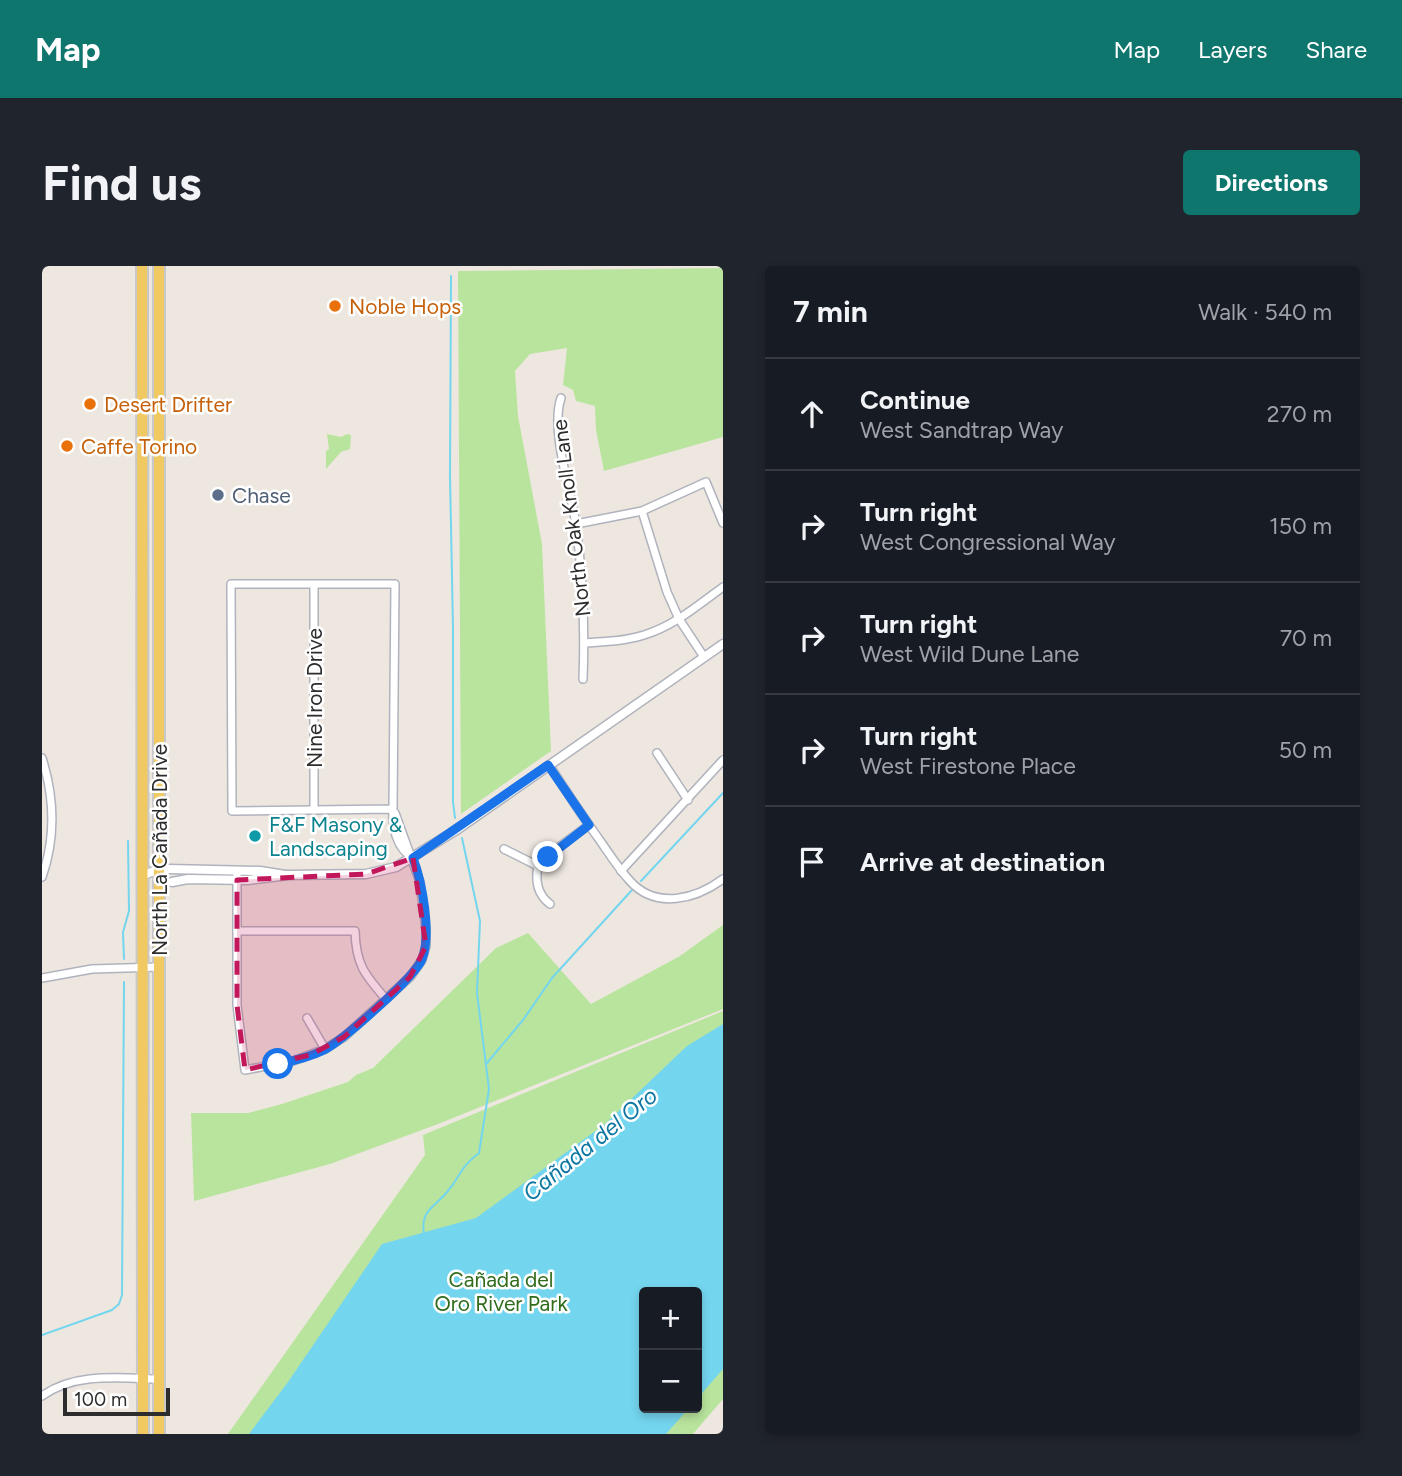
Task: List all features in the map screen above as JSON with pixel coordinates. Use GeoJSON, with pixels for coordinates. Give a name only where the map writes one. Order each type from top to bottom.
{"type":"FeatureCollection","features":[{"type":"Feature","properties":{"kind":"main road","name":"North La Cañada Drive"},"geometry":{"type":"LineString","coordinates":[[142,266],[143,1434]]}},
{"type":"Feature","properties":{"kind":"main road","name":"North La Cañada Drive"},"geometry":{"type":"LineString","coordinates":[[159,266],[159,1434]]}},
{"type":"Feature","properties":{"kind":"street","name":"North Oak Knoll Lane"},"geometry":{"type":"LineString","coordinates":[[561,398],[558,429],[576,524],[581,575],[583,679]]}},
{"type":"Feature","properties":{"kind":"street"},"geometry":{"type":"LineString","coordinates":[[576,524],[642,511],[706,482],[723,523]]}},
{"type":"Feature","properties":{"kind":"street"},"geometry":{"type":"LineString","coordinates":[[642,511],[667,592],[679,619],[705,657]]}},
{"type":"Feature","properties":{"kind":"street"},"geometry":{"type":"LineString","coordinates":[[237,875],[237,1005],[245,1070],[293,1061],[325,1049],[344,1037],[416,970],[422,960],[426,946],[421,882],[393,809],[395,584],[232,584],[232,811],[393,809]]}},
{"type":"Feature","properties":{"kind":"street","name":"Nine Iron Drive"},"geometry":{"type":"LineString","coordinates":[[314,586],[314,810]]}},
{"type":"Feature","properties":{"kind":"street"},"geometry":{"type":"LineString","coordinates":[[584,643],[644,635],[679,619],[723,587]]}},
{"type":"Feature","properties":{"kind":"street"},"geometry":{"type":"LineString","coordinates":[[144,875],[159,869],[201,877],[366,874],[396,867],[413,858],[723,644]]}},
{"type":"Feature","properties":{"kind":"street"},"geometry":{"type":"LineString","coordinates":[[657,753],[688,800]]}},
{"type":"Feature","properties":{"kind":"street"},"geometry":{"type":"LineString","coordinates":[[42,758],[53,812],[50,850],[42,877]]}},
{"type":"Feature","properties":{"kind":"street"},"geometry":{"type":"LineString","coordinates":[[621,871],[723,760]]}},
{"type":"Feature","properties":{"kind":"street"},"geometry":{"type":"LineString","coordinates":[[548,765],[621,871],[640,890],[657,898],[668,899],[701,893],[723,879]]}},
{"type":"Feature","properties":{"kind":"street"},"geometry":{"type":"LineString","coordinates":[[574,804],[583,798]]}},
{"type":"Feature","properties":{"kind":"street"},"geometry":{"type":"LineString","coordinates":[[538,866],[589,825]]}},
{"type":"Feature","properties":{"kind":"street"},"geometry":{"type":"LineString","coordinates":[[504,849],[538,866]]}},
{"type":"Feature","properties":{"kind":"street"},"geometry":{"type":"LineString","coordinates":[[538,866],[539,891],[543,899],[550,904]]}},
{"type":"Feature","properties":{"kind":"street"},"geometry":{"type":"LineString","coordinates":[[144,875],[159,882],[187,884],[201,877]]}},
{"type":"Feature","properties":{"kind":"street"},"geometry":{"type":"LineString","coordinates":[[237,931],[355,931],[356,952],[362,970],[385,998]]}},
{"type":"Feature","properties":{"kind":"street"},"geometry":{"type":"LineString","coordinates":[[42,978],[92,969],[159,967]]}},
{"type":"Feature","properties":{"kind":"street"},"geometry":{"type":"LineString","coordinates":[[307,1018],[325,1049]]}},
{"type":"Feature","properties":{"kind":"street"},"geometry":{"type":"LineString","coordinates":[[42,1396],[55,1387],[78,1380],[159,1379]]}},
{"type":"Feature","properties":{"kind":"highlighted area"},"geometry":{"type":"Polygon","coordinates":[[[413,858],[426,946],[410,977],[344,1037],[310,1055],[245,1070],[237,1005],[237,880],[366,874],[413,858]]]}},
{"type":"Feature","properties":{"kind":"green space"},"geometry":{"type":"Polygon","coordinates":[[[723,268],[723,437],[604,471],[596,430],[595,406],[576,401],[573,390],[563,385],[567,348],[530,354],[515,371],[518,416],[542,544],[551,751],[461,814],[458,271],[723,268]]]}},
{"type":"Feature","properties":{"kind":"green space"},"geometry":{"type":"Polygon","coordinates":[[[327,434],[341,437],[351,435],[350,449],[341,452],[326,469],[326,451],[329,449],[327,434]]]}},
{"type":"Feature","properties":{"kind":"green space"},"geometry":{"type":"Polygon","coordinates":[[[723,925],[723,1009],[438,1124],[330,1164],[194,1201],[191,1113],[248,1113],[348,1082],[356,1075],[373,1068],[496,948],[528,933],[591,1004],[680,956],[723,925]]]}},
{"type":"Feature","properties":{"kind":"green space","name":"Cañada del Oro River Park"},"geometry":{"type":"Polygon","coordinates":[[[723,1011],[723,1399],[693,1434],[228,1434],[425,1155],[423,1135],[723,1011]]]}},
{"type":"Feature","properties":{"kind":"water","name":"Cañada del Oro River Park"},"geometry":{"type":"Polygon","coordinates":[[[723,1024],[723,1369],[702,1393],[702,1287],[639,1287],[639,1413],[685,1413],[666,1434],[249,1434],[288,1382],[382,1244],[476,1218],[605,1124],[687,1046],[723,1024]]]}},
{"type":"Feature","properties":{"kind":"waterway"},"geometry":{"type":"LineString","coordinates":[[451,276],[450,476],[455,818]]}},
{"type":"Feature","properties":{"kind":"waterway"},"geometry":{"type":"LineString","coordinates":[[641,881],[723,793]]}},
{"type":"Feature","properties":{"kind":"waterway"},"geometry":{"type":"LineString","coordinates":[[424,1234],[426,1214],[479,1153],[489,1089],[477,993],[480,921],[462,838]]}},
{"type":"Feature","properties":{"kind":"waterway"},"geometry":{"type":"LineString","coordinates":[[124,959],[123,932],[129,911],[128,841]]}},
{"type":"Feature","properties":{"kind":"waterway"},"geometry":{"type":"LineString","coordinates":[[487,1063],[523,1020],[552,978],[632,890]]}},
{"type":"Feature","properties":{"kind":"waterway"},"geometry":{"type":"LineString","coordinates":[[42,1335],[112,1310],[119,1304],[122,1295],[124,982]]}},
{"type":"Feature","properties":{"kind":"place","name":"Noble Hops"},"geometry":{"type":"Point","coordinates":[335,306]}},
{"type":"Feature","properties":{"kind":"place","name":"Desert Drifter"},"geometry":{"type":"Point","coordinates":[90,404]}},
{"type":"Feature","properties":{"kind":"place","name":"Caffe Torino"},"geometry":{"type":"Point","coordinates":[67,446]}},
{"type":"Feature","properties":{"kind":"place","name":"Chase"},"geometry":{"type":"Point","coordinates":[218,495]}},
{"type":"Feature","properties":{"kind":"place","name":"F&F Masony & Landscaping"},"geometry":{"type":"Point","coordinates":[255,836]}},
{"type":"Feature","properties":{"kind":"route"},"geometry":{"type":"LineString","coordinates":[[278,1064],[325,1049],[344,1037],[410,977],[422,960],[426,946],[421,882],[413,858],[548,765],[589,825],[548,857]]}},
{"type":"Feature","properties":{"kind":"water label","name":"Cañada del Oro"},"geometry":{"type":"Point","coordinates":[590,1144]}}]}
